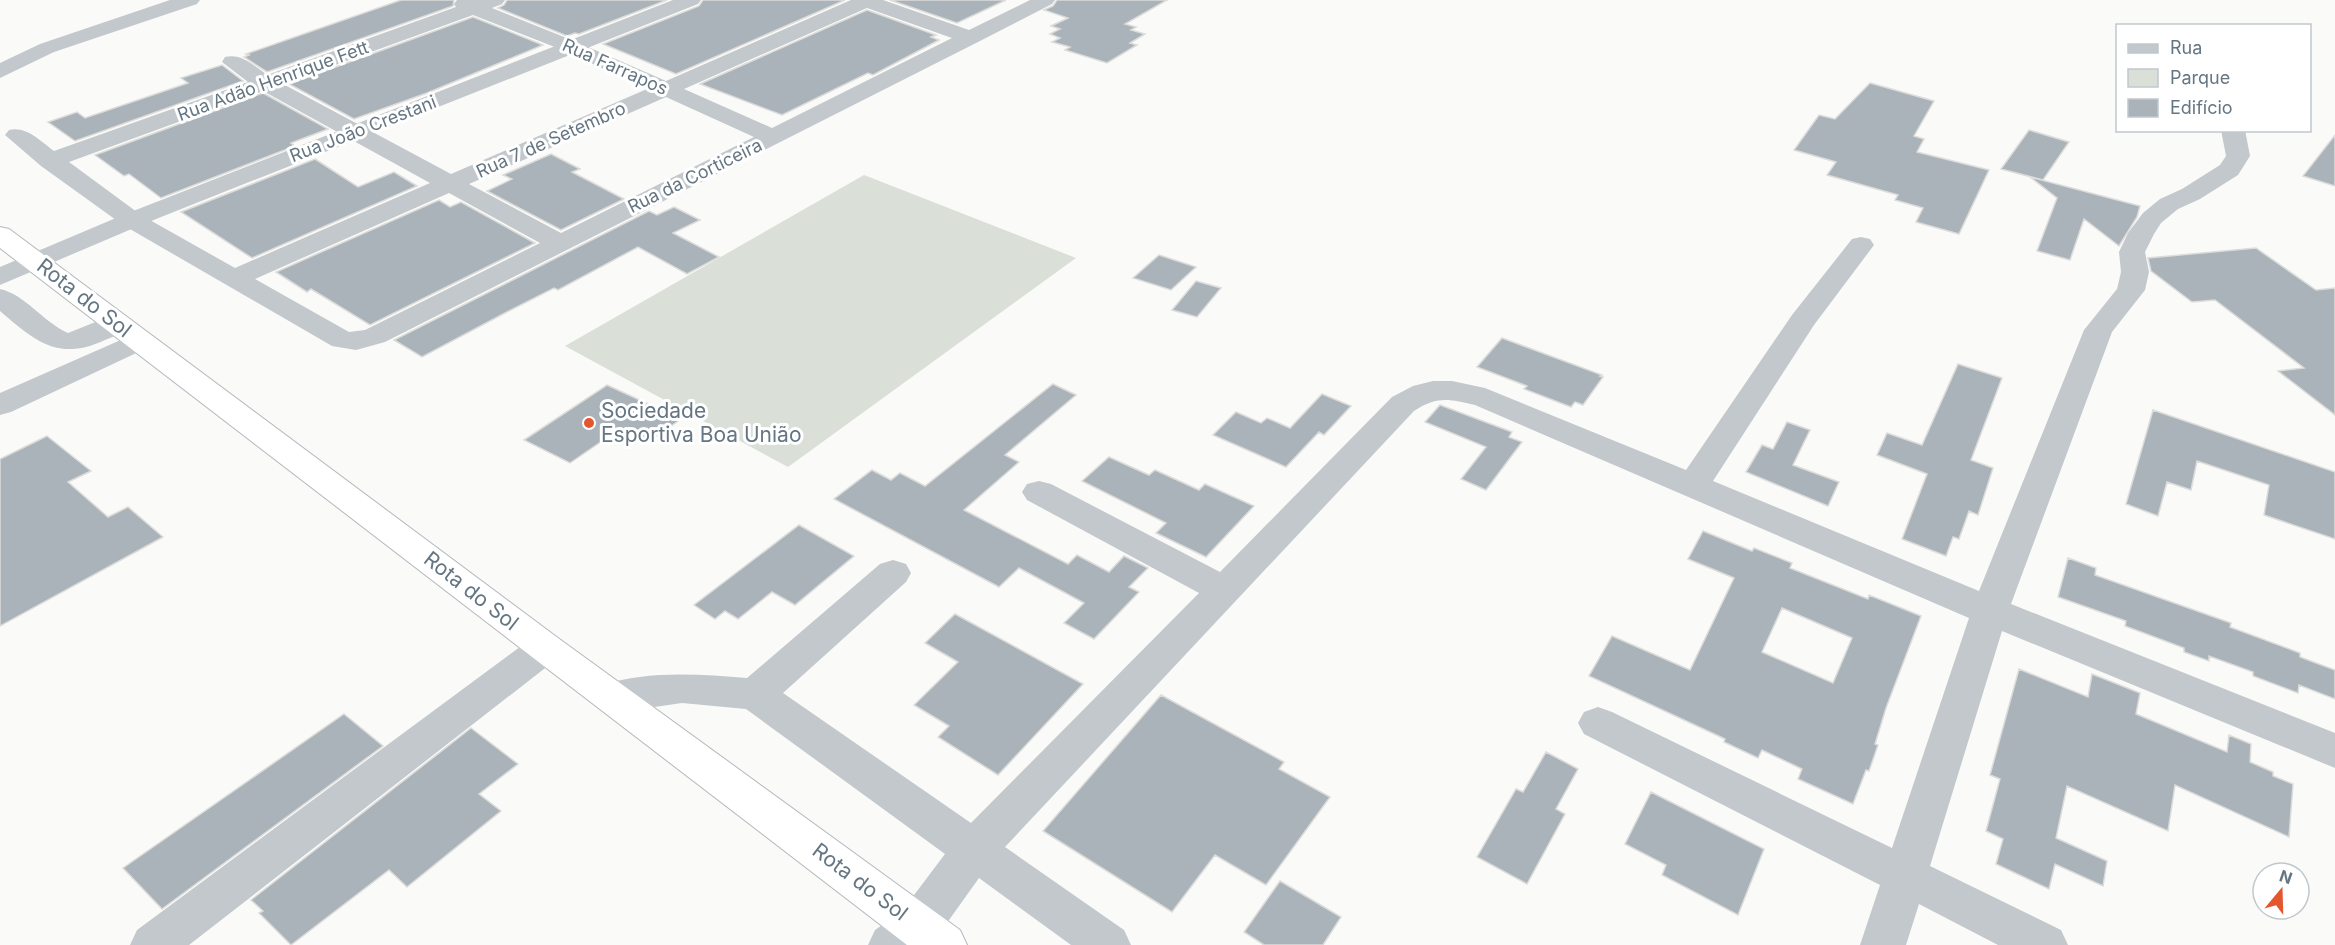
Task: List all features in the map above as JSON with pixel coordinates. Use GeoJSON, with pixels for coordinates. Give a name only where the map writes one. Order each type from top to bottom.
{"type":"FeatureCollection","features":[{"type":"Feature","properties":{"kind":"highway","name":"Rota do Sol"},"geometry":{"type":"LineString","coordinates":[[0,234],[545,648],[613,697],[918,939]]}},
{"type":"Feature","properties":{"kind":"street"},"geometry":{"type":"LineString","coordinates":[[0,71],[47,48],[190,0]]}},
{"type":"Feature","properties":{"kind":"street","name":"Rua Adão Henrique Fett"},"geometry":{"type":"LineString","coordinates":[[50,161],[266,84],[464,4],[495,0]]}},
{"type":"Feature","properties":{"kind":"street","name":"Rua João Crestani"},"geometry":{"type":"LineString","coordinates":[[0,277],[132,220],[691,0]]}},
{"type":"Feature","properties":{"kind":"street"},"geometry":{"type":"LineString","coordinates":[[866,0],[971,38]]}},
{"type":"Feature","properties":{"kind":"street","name":"Rua 7 de Setembro"},"geometry":{"type":"LineString","coordinates":[[234,278],[866,0]]}},
{"type":"Feature","properties":{"kind":"street","name":"Rua da Corticeira"},"geometry":{"type":"LineString","coordinates":[[234,278],[342,340],[356,341],[375,336],[1045,0]]}},
{"type":"Feature","properties":{"kind":"street","name":"Rua Farrapos"},"geometry":{"type":"LineString","coordinates":[[464,4],[572,47],[774,137]]}},
{"type":"Feature","properties":{"kind":"street"},"geometry":{"type":"LineString","coordinates":[[233,63],[266,84],[560,243]]}},
{"type":"Feature","properties":{"kind":"street"},"geometry":{"type":"LineString","coordinates":[[1883,945],[1990,611],[2098,330],[2131,290],[2135,272],[2132,252],[2141,233],[2152,219],[2169,204],[2191,194],[2229,170],[2238,156],[2234,132]]}},
{"type":"Feature","properties":{"kind":"street"},"geometry":{"type":"LineString","coordinates":[[17,135],[132,220],[234,278]]}},
{"type":"Feature","properties":{"kind":"street"},"geometry":{"type":"LineString","coordinates":[[1693,485],[1802,321],[1861,245]]}},
{"type":"Feature","properties":{"kind":"street"},"geometry":{"type":"LineString","coordinates":[[0,297],[57,341],[81,351]]}},
{"type":"Feature","properties":{"kind":"street"},"geometry":{"type":"LineString","coordinates":[[0,385],[127,331]]}},
{"type":"Feature","properties":{"kind":"street"},"geometry":{"type":"LineString","coordinates":[[0,405],[81,351]]}},
{"type":"Feature","properties":{"kind":"street"},"geometry":{"type":"LineString","coordinates":[[918,939],[974,850],[1403,404],[1420,392],[1445,389],[1485,398],[1990,611],[2335,751]]}},
{"type":"Feature","properties":{"kind":"street"},"geometry":{"type":"LineString","coordinates":[[1040,492],[1224,590]]}},
{"type":"Feature","properties":{"kind":"street"},"geometry":{"type":"LineString","coordinates":[[755,694],[893,573]]}},
{"type":"Feature","properties":{"kind":"street"},"geometry":{"type":"LineString","coordinates":[[153,945],[545,648]]}},
{"type":"Feature","properties":{"kind":"street"},"geometry":{"type":"LineString","coordinates":[[613,697],[682,688],[755,694],[1108,945]]}},
{"type":"Feature","properties":{"kind":"street"},"geometry":{"type":"LineString","coordinates":[[1598,723],[2045,945]]}},
{"type":"Feature","properties":{"kind":"green space"},"geometry":{"type":"Polygon","coordinates":[[[864,175],[1076,258],[788,467],[565,346],[864,175]]]}},
{"type":"Feature","properties":{"kind":"building"},"geometry":{"type":"Polygon","coordinates":[[[401,0],[454,0],[453,6],[267,72],[244,57],[249,55],[246,54],[401,0]]]}},
{"type":"Feature","properties":{"kind":"building"},"geometry":{"type":"Polygon","coordinates":[[[507,0],[667,0],[579,34],[567,36],[498,8],[507,0]]]}},
{"type":"Feature","properties":{"kind":"building"},"geometry":{"type":"Polygon","coordinates":[[[703,0],[845,0],[676,74],[603,44],[699,6],[703,0]]]}},
{"type":"Feature","properties":{"kind":"building"},"geometry":{"type":"Polygon","coordinates":[[[890,0],[1006,0],[957,23],[890,0]]]}},
{"type":"Feature","properties":{"kind":"building"},"geometry":{"type":"Polygon","coordinates":[[[1057,0],[1167,0],[1125,24],[1136,27],[1131,30],[1145,34],[1130,43],[1137,45],[1107,63],[1065,50],[1070,47],[1052,42],[1060,38],[1050,34],[1060,29],[1051,26],[1068,18],[1044,10],[1053,6],[1057,0]]]}},
{"type":"Feature","properties":{"kind":"building"},"geometry":{"type":"Polygon","coordinates":[[[867,10],[936,35],[931,37],[939,40],[873,75],[868,73],[782,115],[700,84],[867,10]]]}},
{"type":"Feature","properties":{"kind":"building"},"geometry":{"type":"Polygon","coordinates":[[[473,17],[543,45],[427,93],[354,119],[289,84],[473,17]]]}},
{"type":"Feature","properties":{"kind":"building"},"geometry":{"type":"Polygon","coordinates":[[[222,65],[243,81],[75,141],[48,122],[77,112],[85,118],[188,83],[181,78],[222,65]]]}},
{"type":"Feature","properties":{"kind":"building"},"geometry":{"type":"Polygon","coordinates":[[[1870,83],[1934,101],[1914,136],[1924,139],[1917,152],[1989,170],[1959,234],[1916,222],[1923,208],[1895,200],[1898,195],[1827,175],[1836,162],[1794,150],[1819,115],[1835,119],[1870,83]]]}},
{"type":"Feature","properties":{"kind":"building"},"geometry":{"type":"Polygon","coordinates":[[[263,93],[328,129],[291,143],[295,146],[161,198],[129,174],[124,176],[95,155],[263,93]]]}},
{"type":"Feature","properties":{"kind":"building"},"geometry":{"type":"Polygon","coordinates":[[[2029,130],[2069,142],[2043,180],[2001,169],[2029,130]]]}},
{"type":"Feature","properties":{"kind":"building"},"geometry":{"type":"Polygon","coordinates":[[[2335,135],[2335,186],[2303,176],[2335,135]]]}},
{"type":"Feature","properties":{"kind":"building"},"geometry":{"type":"Polygon","coordinates":[[[551,154],[580,169],[572,172],[624,199],[561,230],[487,191],[512,179],[503,175],[551,154]]]}},
{"type":"Feature","properties":{"kind":"building"},"geometry":{"type":"Polygon","coordinates":[[[315,159],[358,187],[394,172],[417,186],[252,258],[181,212],[315,159]]]}},
{"type":"Feature","properties":{"kind":"building"},"geometry":{"type":"Polygon","coordinates":[[[2030,177],[2140,206],[2137,217],[2119,246],[2084,219],[2070,260],[2037,251],[2057,198],[2030,177]]]}},
{"type":"Feature","properties":{"kind":"building"},"geometry":{"type":"Polygon","coordinates":[[[439,200],[450,207],[461,202],[535,243],[370,325],[311,289],[307,292],[276,272],[439,200]]]}},
{"type":"Feature","properties":{"kind":"building"},"geometry":{"type":"Polygon","coordinates":[[[674,207],[700,220],[673,233],[719,257],[687,274],[638,247],[558,290],[554,288],[422,357],[394,340],[649,211],[657,215],[674,207]]]}},
{"type":"Feature","properties":{"kind":"building"},"geometry":{"type":"Polygon","coordinates":[[[2256,248],[2316,290],[2335,288],[2335,415],[2278,371],[2304,368],[2215,300],[2192,302],[2151,271],[2148,258],[2256,248]]]}},
{"type":"Feature","properties":{"kind":"building"},"geometry":{"type":"Polygon","coordinates":[[[1159,255],[1196,267],[1171,290],[1133,278],[1159,255]]]}},
{"type":"Feature","properties":{"kind":"building"},"geometry":{"type":"Polygon","coordinates":[[[1196,281],[1221,288],[1197,317],[1172,310],[1196,281]]]}},
{"type":"Feature","properties":{"kind":"building"},"geometry":{"type":"Polygon","coordinates":[[[1502,338],[1603,377],[1583,405],[1575,402],[1571,407],[1524,389],[1527,386],[1477,367],[1502,338]]]}},
{"type":"Feature","properties":{"kind":"building"},"geometry":{"type":"Polygon","coordinates":[[[1958,364],[2002,378],[1971,460],[1993,468],[1978,515],[1969,511],[1959,539],[1953,537],[1946,556],[1902,539],[1927,474],[1877,455],[1887,433],[1922,445],[1958,364]]]}},
{"type":"Feature","properties":{"kind":"building"},"geometry":{"type":"Polygon","coordinates":[[[1053,384],[1076,395],[1005,455],[1019,462],[964,510],[1068,564],[1077,555],[1109,572],[1124,556],[1148,568],[1129,587],[1139,592],[1094,639],[1064,623],[1084,603],[1019,568],[999,587],[834,499],[872,470],[891,480],[900,473],[925,486],[1053,384]]]}},
{"type":"Feature","properties":{"kind":"building","name":"Sociedade Esportiva Boa União"},"geometry":{"type":"Polygon","coordinates":[[[607,385],[681,419],[649,442],[621,428],[570,463],[524,440],[607,385]]]}},
{"type":"Feature","properties":{"kind":"building"},"geometry":{"type":"Polygon","coordinates":[[[1322,394],[1351,406],[1324,435],[1319,432],[1286,467],[1213,435],[1236,412],[1261,423],[1267,418],[1290,428],[1322,394]]]}},
{"type":"Feature","properties":{"kind":"building"},"geometry":{"type":"Polygon","coordinates":[[[1440,405],[1512,432],[1509,437],[1522,442],[1486,490],[1461,479],[1486,447],[1425,422],[1440,405]]]}},
{"type":"Feature","properties":{"kind":"building"},"geometry":{"type":"Polygon","coordinates":[[[2153,410],[2335,472],[2335,539],[2264,515],[2269,485],[2197,461],[2191,490],[2167,482],[2158,516],[2126,504],[2153,410]]]}},
{"type":"Feature","properties":{"kind":"building"},"geometry":{"type":"Polygon","coordinates":[[[1787,422],[1810,430],[1793,465],[1839,482],[1828,506],[1746,472],[1762,445],[1773,449],[1787,422]]]}},
{"type":"Feature","properties":{"kind":"building"},"geometry":{"type":"Polygon","coordinates":[[[47,436],[91,471],[68,482],[108,517],[128,507],[163,537],[0,626],[0,459],[47,436]]]}},
{"type":"Feature","properties":{"kind":"building"},"geometry":{"type":"Polygon","coordinates":[[[1109,457],[1149,475],[1155,470],[1199,490],[1205,484],[1254,506],[1206,557],[1156,533],[1166,523],[1082,481],[1109,457]]]}},
{"type":"Feature","properties":{"kind":"building"},"geometry":{"type":"Polygon","coordinates":[[[799,525],[854,556],[795,605],[772,592],[738,619],[725,611],[715,619],[694,605],[799,525]]]}},
{"type":"Feature","properties":{"kind":"building"},"geometry":{"type":"Polygon","coordinates":[[[1703,531],[1752,551],[1754,548],[1792,563],[1790,568],[1868,599],[1869,595],[1921,616],[1886,708],[1875,744],[1878,745],[1869,771],[1866,770],[1853,804],[1798,779],[1802,769],[1762,750],[1758,758],[1724,742],[1725,739],[1589,676],[1612,636],[1690,670],[1734,578],[1688,559],[1703,531]],[[1782,608],[1762,652],[1833,683],[1852,638],[1782,608]]]}},
{"type":"Feature","properties":{"kind":"building"},"geometry":{"type":"Polygon","coordinates":[[[2068,558],[2096,568],[2095,575],[2231,623],[2230,627],[2300,653],[2300,657],[2335,670],[2335,699],[2299,685],[2298,693],[2253,676],[2253,672],[2209,656],[2209,661],[2184,652],[2184,648],[2125,626],[2126,621],[2058,597],[2068,558]]]}},
{"type":"Feature","properties":{"kind":"building"},"geometry":{"type":"Polygon","coordinates":[[[955,614],[1083,684],[998,775],[938,737],[949,726],[914,705],[958,662],[925,643],[955,614]]]}},
{"type":"Feature","properties":{"kind":"building"},"geometry":{"type":"Polygon","coordinates":[[[2019,669],[2088,697],[2092,674],[2140,693],[2136,714],[2227,752],[2229,735],[2251,744],[2250,762],[2273,772],[2273,776],[2293,784],[2289,837],[2175,785],[2168,831],[2067,786],[2056,838],[2107,861],[2103,886],[2055,864],[2049,889],[1996,864],[2003,839],[1986,831],[2000,779],[1990,775],[2019,669]]]}},
{"type":"Feature","properties":{"kind":"building"},"geometry":{"type":"Polygon","coordinates":[[[1161,695],[1284,762],[1279,769],[1330,797],[1266,885],[1215,855],[1172,912],[1043,831],[1161,695]]]}},
{"type":"Feature","properties":{"kind":"building"},"geometry":{"type":"Polygon","coordinates":[[[344,714],[383,746],[162,909],[123,868],[344,714]]]}},
{"type":"Feature","properties":{"kind":"building"},"geometry":{"type":"Polygon","coordinates":[[[471,728],[518,764],[479,794],[501,811],[407,887],[389,870],[291,945],[259,913],[263,911],[251,900],[471,728]]]}},
{"type":"Feature","properties":{"kind":"building"},"geometry":{"type":"Polygon","coordinates":[[[1546,752],[1578,769],[1556,809],[1565,814],[1527,884],[1477,857],[1516,789],[1523,792],[1546,752]]]}},
{"type":"Feature","properties":{"kind":"building"},"geometry":{"type":"Polygon","coordinates":[[[1651,792],[1764,849],[1738,915],[1662,875],[1666,865],[1625,844],[1651,792]]]}},
{"type":"Feature","properties":{"kind":"building"},"geometry":{"type":"Polygon","coordinates":[[[1280,881],[1341,917],[1323,945],[1264,945],[1244,932],[1280,881]]]}},
{"type":"Feature","properties":{"kind":"place","name":"Sociedade Esportiva Boa União"},"geometry":{"type":"Point","coordinates":[589,423]}}]}
